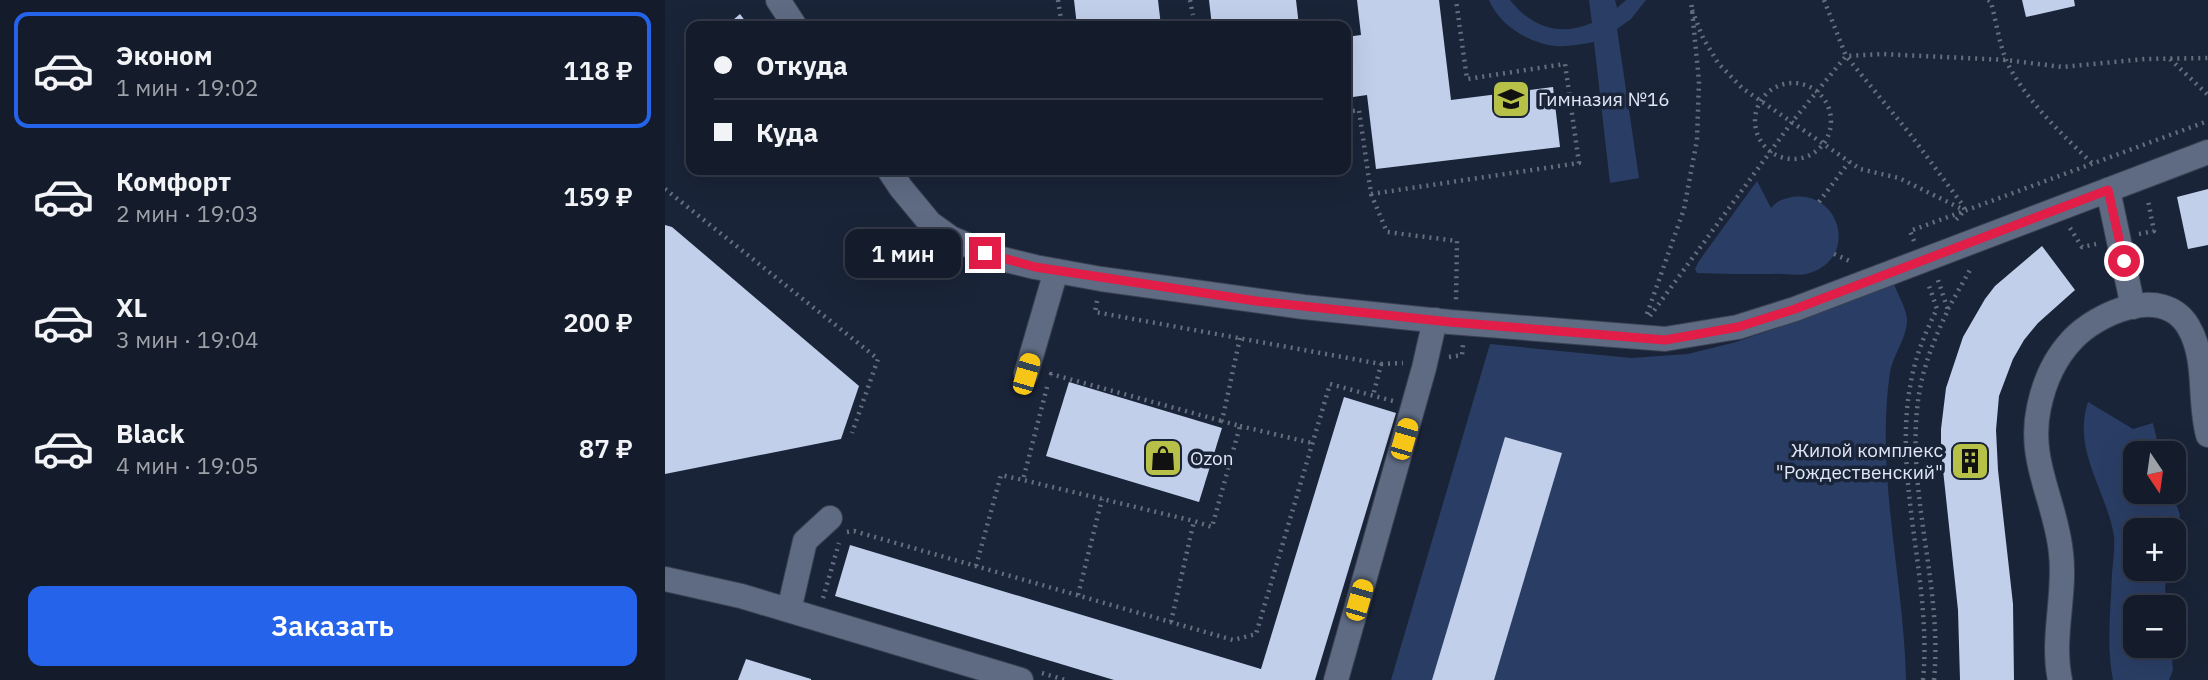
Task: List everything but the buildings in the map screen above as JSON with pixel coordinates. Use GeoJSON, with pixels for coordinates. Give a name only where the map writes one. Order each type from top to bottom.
{"type":"FeatureCollection","features":[{"type":"Feature","properties":{"kind":"street"},"geometry":{"type":"LineString","coordinates":[[778,0],[792,21]]}},
{"type":"Feature","properties":{"kind":"street"},"geometry":{"type":"LineString","coordinates":[[892,175],[930,223],[951,238],[998,258],[1056,271],[1208,295],[1435,320],[1665,340],[1738,327],[1795,309],[1917,252],[2108,190],[2208,152]]}},
{"type":"Feature","properties":{"kind":"street"},"geometry":{"type":"LineString","coordinates":[[2108,190],[2133,307]]}},
{"type":"Feature","properties":{"kind":"street"},"geometry":{"type":"LineString","coordinates":[[1026,374],[1056,271]]}},
{"type":"Feature","properties":{"kind":"street"},"geometry":{"type":"LineString","coordinates":[[2060,680],[2056,649],[2062,589],[2061,553],[2055,519],[2035,447],[2039,406],[2054,365],[2071,341],[2099,319],[2118,310],[2133,307],[2150,305],[2171,309],[2180,315],[2187,325],[2196,345],[2208,435]]}},
{"type":"Feature","properties":{"kind":"street"},"geometry":{"type":"LineString","coordinates":[[1336,680],[1424,368],[1435,320]]}},
{"type":"Feature","properties":{"kind":"street"},"geometry":{"type":"LineString","coordinates":[[789,610],[805,541],[830,518]]}},
{"type":"Feature","properties":{"kind":"street"},"geometry":{"type":"LineString","coordinates":[[665,579],[741,596],[1030,676]]}},
{"type":"Feature","properties":{"kind":"path"},"geometry":{"type":"LineString","coordinates":[[1058,0],[1061,21]]}},
{"type":"Feature","properties":{"kind":"path"},"geometry":{"type":"LineString","coordinates":[[1190,0],[1193,15]]}},
{"type":"Feature","properties":{"kind":"path"},"geometry":{"type":"LineString","coordinates":[[1371,194],[1579,163],[1565,64],[1467,79],[1456,0]]}},
{"type":"Feature","properties":{"kind":"path"},"geometry":{"type":"LineString","coordinates":[[1645,322],[1684,209],[1697,140],[1699,80],[1691,0]]}},
{"type":"Feature","properties":{"kind":"path"},"geometry":{"type":"LineString","coordinates":[[1824,0],[1846,56],[1910,134],[1965,210]]}},
{"type":"Feature","properties":{"kind":"path"},"geometry":{"type":"LineString","coordinates":[[1988,0],[1991,2],[2006,60],[2021,84],[2053,126],[2092,163]]}},
{"type":"Feature","properties":{"kind":"path"},"geometry":{"type":"LineString","coordinates":[[1692,10],[1703,38],[1718,63],[1742,88],[1860,169],[1899,178],[1965,210]]}},
{"type":"Feature","properties":{"kind":"path"},"geometry":{"type":"LineString","coordinates":[[1645,322],[1792,122],[1846,56],[1882,54],[2006,60],[2062,67],[2169,58],[2208,58]]}},
{"type":"Feature","properties":{"kind":"path"},"geometry":{"type":"LineString","coordinates":[[2169,58],[2208,95]]}},
{"type":"Feature","properties":{"kind":"path"},"geometry":{"type":"LineString","coordinates":[[1783,83],[1807,85],[1818,92],[1825,100],[1831,122],[1824,143],[1806,157],[1794,159],[1770,152],[1756,132],[1754,119],[1761,100],[1783,83]]}},
{"type":"Feature","properties":{"kind":"path"},"geometry":{"type":"LineString","coordinates":[[1351,111],[1359,110],[1371,194],[1387,232],[1457,241],[1456,305]]}},
{"type":"Feature","properties":{"kind":"path"},"geometry":{"type":"LineString","coordinates":[[1923,680],[1922,606],[1906,462],[1906,432],[1915,365],[1937,309],[1910,231],[2208,121]]}},
{"type":"Feature","properties":{"kind":"path"},"geometry":{"type":"LineString","coordinates":[[1819,202],[1849,162]]}},
{"type":"Feature","properties":{"kind":"path"},"geometry":{"type":"LineString","coordinates":[[665,189],[878,359],[852,433]]}},
{"type":"Feature","properties":{"kind":"path"},"geometry":{"type":"LineString","coordinates":[[2066,222],[2082,247],[2154,231],[2146,194]]}},
{"type":"Feature","properties":{"kind":"path"},"geometry":{"type":"LineString","coordinates":[[1961,225],[1948,230],[1965,210]]}},
{"type":"Feature","properties":{"kind":"path"},"geometry":{"type":"LineString","coordinates":[[1917,252],[1948,310]]}},
{"type":"Feature","properties":{"kind":"path"},"geometry":{"type":"LineString","coordinates":[[1834,254],[1859,264],[1847,268]]}},
{"type":"Feature","properties":{"kind":"path"},"geometry":{"type":"LineString","coordinates":[[1934,680],[1932,594],[1916,435],[1918,402],[1934,339],[1967,273],[1977,261]]}},
{"type":"Feature","properties":{"kind":"path"},"geometry":{"type":"LineString","coordinates":[[1094,312],[1381,364],[1373,396]]}},
{"type":"Feature","properties":{"kind":"path"},"geometry":{"type":"LineString","coordinates":[[1645,322],[1655,322]]}},
{"type":"Feature","properties":{"kind":"path"},"geometry":{"type":"LineString","coordinates":[[1222,421],[1240,338]]}},
{"type":"Feature","properties":{"kind":"path"},"geometry":{"type":"LineString","coordinates":[[1023,480],[1051,374],[1240,426],[1313,443]]}},
{"type":"Feature","properties":{"kind":"path"},"geometry":{"type":"LineString","coordinates":[[828,604],[823,598],[841,534],[854,531],[1233,640],[1256,634],[1330,384],[1397,402]]}},
{"type":"Feature","properties":{"kind":"path"},"geometry":{"type":"LineString","coordinates":[[976,566],[1002,475],[1212,527],[1240,426]]}},
{"type":"Feature","properties":{"kind":"path"},"geometry":{"type":"LineString","coordinates":[[1078,596],[1102,499]]}},
{"type":"Feature","properties":{"kind":"path"},"geometry":{"type":"LineString","coordinates":[[1171,622],[1194,521]]}},
{"type":"Feature","properties":{"kind":"path"},"geometry":{"type":"LineString","coordinates":[[1030,676],[1065,680]]}},
{"type":"Feature","properties":{"kind":"shaded area"},"geometry":{"type":"Polygon","coordinates":[[[1489,0],[1510,0],[1536,23],[1568,29],[1592,23],[1589,0],[1615,0],[1617,8],[1626,0],[1646,0],[1631,19],[1617,29],[1639,178],[1610,183],[1594,42],[1560,46],[1525,37],[1507,25],[1489,0]]]}},
{"type":"Feature","properties":{"kind":"shaded area"},"geometry":{"type":"Polygon","coordinates":[[[1757,181],[1771,208],[1785,199],[1805,197],[1820,202],[1837,225],[1839,239],[1835,252],[1826,264],[1805,274],[1697,273],[1695,269],[1699,261],[1757,181]]]}},
{"type":"Feature","properties":{"kind":"shaded area"},"geometry":{"type":"Polygon","coordinates":[[[1893,282],[1907,318],[1904,335],[1890,372],[1886,410],[1888,487],[1906,680],[1391,680],[1490,344],[1631,358],[1688,354],[1736,342],[1792,323],[1893,282]]]}},
{"type":"Feature","properties":{"kind":"shaded area"},"geometry":{"type":"Polygon","coordinates":[[[2088,402],[2133,429],[2153,423],[2157,441],[2123,441],[2123,504],[2176,504],[2180,515],[2179,518],[2123,518],[2123,581],[2166,581],[2166,595],[2123,595],[2123,658],[2172,658],[2173,670],[2169,680],[2113,680],[2109,640],[2114,536],[2087,453],[2084,420],[2088,402]]]}},
{"type":"Feature","properties":{"kind":"place","name":"Гимназия №16"},"geometry":{"type":"Point","coordinates":[1511,99]}},
{"type":"Feature","properties":{"kind":"place","name":"Ozon"},"geometry":{"type":"Point","coordinates":[1163,458]}},
{"type":"Feature","properties":{"kind":"place","name":"Жилой комплекс \"Рождественский\""},"geometry":{"type":"Point","coordinates":[1970,461]}},
{"type":"Feature","properties":{"kind":"route"},"geometry":{"type":"LineString","coordinates":[[985,253],[1035,267],[1208,295],[1450,322],[1665,340],[1738,327],[1795,309],[2108,190],[2124,261]]}}]}
